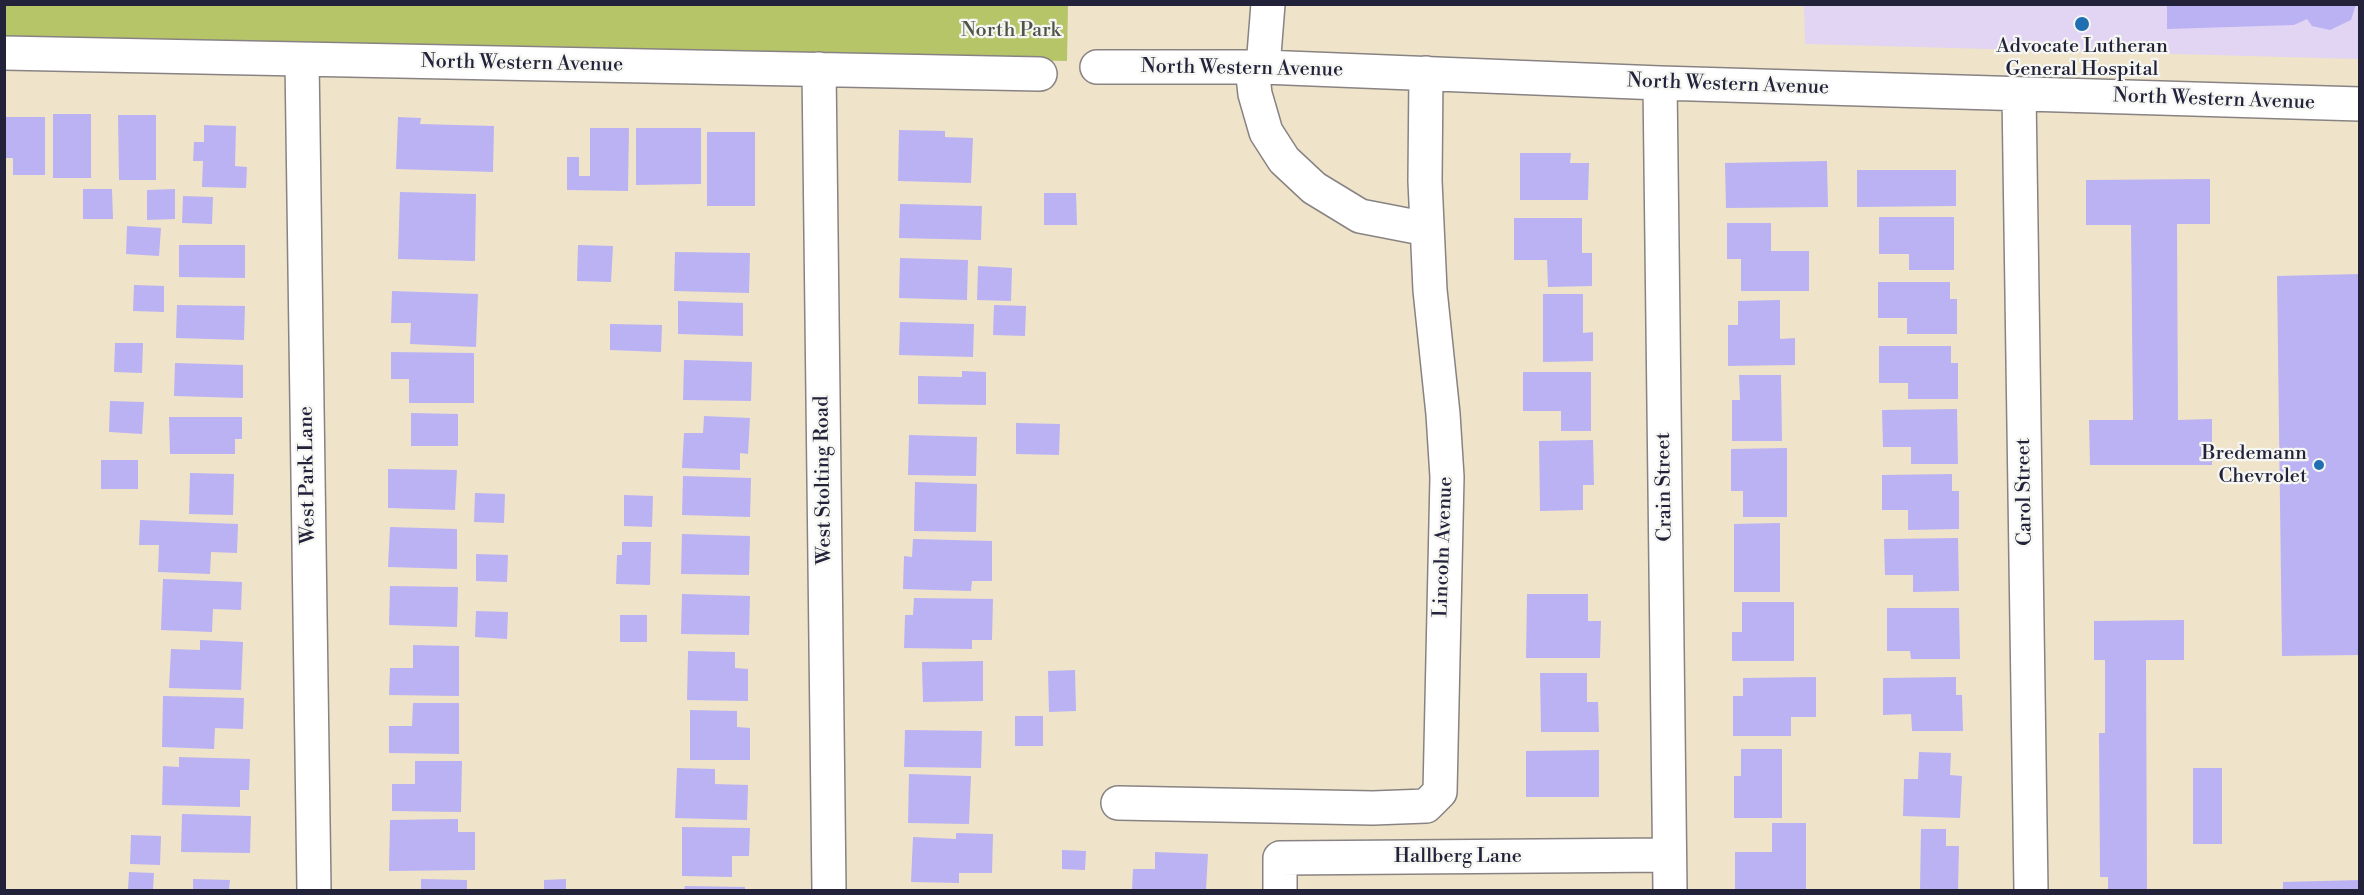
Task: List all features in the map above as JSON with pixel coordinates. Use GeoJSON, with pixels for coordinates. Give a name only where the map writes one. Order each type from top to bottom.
{"type":"FeatureCollection","features":[{"type":"Feature","properties":{"kind":"street"},"geometry":{"type":"LineString","coordinates":[[1268,4],[1255,94],[1266,132],[1284,160],[1306,181],[1360,216],[1427,229]]}},
{"type":"Feature","properties":{"kind":"street","name":"North Western Avenue"},"geometry":{"type":"LineString","coordinates":[[4,53],[1041,74]]}},
{"type":"Feature","properties":{"kind":"street","name":"West Park Lane"},"geometry":{"type":"LineString","coordinates":[[302,60],[314,891]]}},
{"type":"Feature","properties":{"kind":"street","name":"North Western Avenue"},"geometry":{"type":"LineString","coordinates":[[1097,67],[1258,67],[1660,83],[2360,104]]}},
{"type":"Feature","properties":{"kind":"street","name":"West Stolting Road"},"geometry":{"type":"LineString","coordinates":[[819,69],[829,891]]}},
{"type":"Feature","properties":{"kind":"street","name":"Lincoln Avenue"},"geometry":{"type":"LineString","coordinates":[[1118,803],[1373,808],[1426,806],[1440,792],[1447,477],[1427,229],[1426,74]]}},
{"type":"Feature","properties":{"kind":"street","name":"Crain Street"},"geometry":{"type":"LineString","coordinates":[[1660,83],[1670,891]]}},
{"type":"Feature","properties":{"kind":"street","name":"Carol Street"},"geometry":{"type":"LineString","coordinates":[[2019,94],[2031,891]]}},
{"type":"Feature","properties":{"kind":"street"},"geometry":{"type":"LineString","coordinates":[[1373,808],[1376,857]]}},
{"type":"Feature","properties":{"kind":"street","name":"Hallberg Lane"},"geometry":{"type":"LineString","coordinates":[[1280,891],[1280,858],[1670,855]]}},
{"type":"Feature","properties":{"kind":"shaded area","name":"Advocate Lutheran General Hospital"},"geometry":{"type":"Polygon","coordinates":[[[1804,5],[2359,5],[2359,59],[1805,44],[1804,5]]]}},
{"type":"Feature","properties":{"kind":"green space","name":"North Park"},"geometry":{"type":"Polygon","coordinates":[[[5,4],[1068,5],[1067,61],[5,40],[5,4]]]}},
{"type":"Feature","properties":{"kind":"building"},"geometry":{"type":"Polygon","coordinates":[[[2167,4],[2356,4],[2351,20],[2330,30],[2312,26],[2307,19],[2294,25],[2167,29],[2167,4]]]}},
{"type":"Feature","properties":{"kind":"building"},"geometry":{"type":"Polygon","coordinates":[[[53,114],[91,114],[91,178],[53,178],[53,114]]]}},
{"type":"Feature","properties":{"kind":"building"},"geometry":{"type":"Polygon","coordinates":[[[118,115],[156,115],[156,180],[119,180],[118,115]]]}},
{"type":"Feature","properties":{"kind":"building"},"geometry":{"type":"Polygon","coordinates":[[[4,117],[45,117],[45,175],[13,175],[13,158],[4,158],[4,117]]]}},
{"type":"Feature","properties":{"kind":"building"},"geometry":{"type":"Polygon","coordinates":[[[398,117],[421,118],[420,124],[494,126],[493,172],[396,169],[398,117]]]}},
{"type":"Feature","properties":{"kind":"building"},"geometry":{"type":"Polygon","coordinates":[[[204,125],[236,126],[235,166],[247,167],[246,188],[202,187],[203,161],[193,161],[194,142],[204,142],[204,125]]]}},
{"type":"Feature","properties":{"kind":"building"},"geometry":{"type":"Polygon","coordinates":[[[590,128],[629,128],[628,191],[567,190],[567,157],[579,157],[579,176],[590,176],[590,128]]]}},
{"type":"Feature","properties":{"kind":"building"},"geometry":{"type":"Polygon","coordinates":[[[636,128],[701,128],[701,184],[636,185],[636,128]]]}},
{"type":"Feature","properties":{"kind":"building"},"geometry":{"type":"Polygon","coordinates":[[[899,130],[945,131],[945,137],[973,138],[971,183],[898,181],[899,130]]]}},
{"type":"Feature","properties":{"kind":"building"},"geometry":{"type":"Polygon","coordinates":[[[707,132],[755,132],[755,206],[707,206],[707,132]]]}},
{"type":"Feature","properties":{"kind":"building"},"geometry":{"type":"Polygon","coordinates":[[[1520,153],[1571,153],[1570,163],[1589,163],[1588,200],[1520,200],[1520,153]]]}},
{"type":"Feature","properties":{"kind":"building"},"geometry":{"type":"Polygon","coordinates":[[[1827,161],[1828,207],[1726,208],[1725,163],[1827,161]]]}},
{"type":"Feature","properties":{"kind":"building"},"geometry":{"type":"Polygon","coordinates":[[[1857,170],[1956,170],[1956,206],[1857,207],[1857,170]]]}},
{"type":"Feature","properties":{"kind":"building"},"geometry":{"type":"Polygon","coordinates":[[[2210,179],[2210,224],[2177,224],[2178,420],[2212,419],[2212,465],[2090,465],[2089,420],[2133,420],[2131,225],[2086,225],[2086,180],[2210,179]]]}},
{"type":"Feature","properties":{"kind":"building"},"geometry":{"type":"Polygon","coordinates":[[[83,189],[112,189],[113,219],[83,219],[83,189]]]}},
{"type":"Feature","properties":{"kind":"building"},"geometry":{"type":"Polygon","coordinates":[[[175,189],[175,219],[147,220],[147,190],[175,189]]]}},
{"type":"Feature","properties":{"kind":"building"},"geometry":{"type":"Polygon","coordinates":[[[400,192],[476,194],[475,261],[398,259],[400,192]]]}},
{"type":"Feature","properties":{"kind":"building"},"geometry":{"type":"Polygon","coordinates":[[[1044,193],[1076,193],[1077,225],[1044,225],[1044,193]]]}},
{"type":"Feature","properties":{"kind":"building"},"geometry":{"type":"Polygon","coordinates":[[[183,196],[213,197],[212,224],[182,223],[183,196]]]}},
{"type":"Feature","properties":{"kind":"building"},"geometry":{"type":"Polygon","coordinates":[[[900,204],[982,206],[981,240],[899,238],[900,204]]]}},
{"type":"Feature","properties":{"kind":"building"},"geometry":{"type":"Polygon","coordinates":[[[1879,217],[1954,217],[1954,270],[1909,270],[1909,254],[1879,254],[1879,217]]]}},
{"type":"Feature","properties":{"kind":"building"},"geometry":{"type":"Polygon","coordinates":[[[1514,218],[1582,218],[1582,253],[1592,253],[1592,286],[1548,287],[1547,260],[1514,260],[1514,218]]]}},
{"type":"Feature","properties":{"kind":"building"},"geometry":{"type":"Polygon","coordinates":[[[1727,223],[1771,223],[1771,251],[1809,251],[1809,291],[1741,291],[1741,259],[1727,259],[1727,223]]]}},
{"type":"Feature","properties":{"kind":"building"},"geometry":{"type":"Polygon","coordinates":[[[127,226],[161,228],[159,256],[126,254],[127,226]]]}},
{"type":"Feature","properties":{"kind":"building"},"geometry":{"type":"Polygon","coordinates":[[[179,245],[245,245],[245,278],[179,277],[179,245]]]}},
{"type":"Feature","properties":{"kind":"building"},"geometry":{"type":"Polygon","coordinates":[[[578,245],[613,246],[611,282],[577,281],[578,245]]]}},
{"type":"Feature","properties":{"kind":"building"},"geometry":{"type":"Polygon","coordinates":[[[675,252],[750,253],[749,293],[674,291],[675,252]]]}},
{"type":"Feature","properties":{"kind":"building"},"geometry":{"type":"Polygon","coordinates":[[[900,258],[968,260],[967,300],[899,298],[900,258]]]}},
{"type":"Feature","properties":{"kind":"building"},"geometry":{"type":"Polygon","coordinates":[[[978,266],[1012,268],[1011,301],[977,300],[978,266]]]}},
{"type":"Feature","properties":{"kind":"building","name":"Bredemann Chevrolet"},"geometry":{"type":"Polygon","coordinates":[[[2360,274],[2360,655],[2282,656],[2277,276],[2360,274]]]}},
{"type":"Feature","properties":{"kind":"building"},"geometry":{"type":"Polygon","coordinates":[[[1878,282],[1950,282],[1950,299],[1957,299],[1957,334],[1907,334],[1907,318],[1878,318],[1878,282]]]}},
{"type":"Feature","properties":{"kind":"building"},"geometry":{"type":"Polygon","coordinates":[[[134,285],[164,286],[164,312],[133,311],[134,285]]]}},
{"type":"Feature","properties":{"kind":"building"},"geometry":{"type":"Polygon","coordinates":[[[392,291],[478,294],[476,347],[410,344],[411,323],[391,323],[392,291]]]}},
{"type":"Feature","properties":{"kind":"building"},"geometry":{"type":"Polygon","coordinates":[[[1543,294],[1583,294],[1583,333],[1593,332],[1593,361],[1543,362],[1543,294]]]}},
{"type":"Feature","properties":{"kind":"building"},"geometry":{"type":"Polygon","coordinates":[[[1780,300],[1780,339],[1795,338],[1795,365],[1728,366],[1728,325],[1738,325],[1738,301],[1780,300]]]}},
{"type":"Feature","properties":{"kind":"building"},"geometry":{"type":"Polygon","coordinates":[[[678,301],[743,303],[743,336],[678,334],[678,301]]]}},
{"type":"Feature","properties":{"kind":"building"},"geometry":{"type":"Polygon","coordinates":[[[177,305],[245,306],[244,340],[176,338],[177,305]]]}},
{"type":"Feature","properties":{"kind":"building"},"geometry":{"type":"Polygon","coordinates":[[[994,305],[1026,306],[1025,336],[993,335],[994,305]]]}},
{"type":"Feature","properties":{"kind":"building"},"geometry":{"type":"Polygon","coordinates":[[[900,322],[974,324],[973,357],[899,355],[900,322]]]}},
{"type":"Feature","properties":{"kind":"building"},"geometry":{"type":"Polygon","coordinates":[[[610,324],[662,325],[661,352],[610,350],[610,324]]]}},
{"type":"Feature","properties":{"kind":"building"},"geometry":{"type":"Polygon","coordinates":[[[115,343],[143,343],[142,373],[114,372],[115,343]]]}},
{"type":"Feature","properties":{"kind":"building"},"geometry":{"type":"Polygon","coordinates":[[[1879,346],[1951,346],[1951,363],[1958,363],[1958,399],[1908,399],[1908,383],[1879,383],[1879,346]]]}},
{"type":"Feature","properties":{"kind":"building"},"geometry":{"type":"Polygon","coordinates":[[[391,352],[474,353],[474,403],[409,403],[409,379],[391,379],[391,352]]]}},
{"type":"Feature","properties":{"kind":"building"},"geometry":{"type":"Polygon","coordinates":[[[684,360],[752,362],[751,401],[683,400],[684,360]]]}},
{"type":"Feature","properties":{"kind":"building"},"geometry":{"type":"Polygon","coordinates":[[[175,363],[243,365],[243,398],[174,396],[175,363]]]}},
{"type":"Feature","properties":{"kind":"building"},"geometry":{"type":"Polygon","coordinates":[[[962,371],[986,372],[986,405],[918,404],[918,376],[962,377],[962,371]]]}},
{"type":"Feature","properties":{"kind":"building"},"geometry":{"type":"Polygon","coordinates":[[[1523,372],[1591,372],[1591,431],[1561,431],[1561,411],[1523,411],[1523,372]]]}},
{"type":"Feature","properties":{"kind":"building"},"geometry":{"type":"Polygon","coordinates":[[[1739,375],[1781,375],[1782,441],[1732,441],[1732,400],[1740,400],[1739,375]]]}},
{"type":"Feature","properties":{"kind":"building"},"geometry":{"type":"Polygon","coordinates":[[[110,401],[144,402],[142,434],[109,432],[110,401]]]}},
{"type":"Feature","properties":{"kind":"building"},"geometry":{"type":"Polygon","coordinates":[[[1957,409],[1958,464],[1911,464],[1911,447],[1883,447],[1882,410],[1957,409]]]}},
{"type":"Feature","properties":{"kind":"building"},"geometry":{"type":"Polygon","coordinates":[[[411,413],[458,414],[458,446],[411,446],[411,413]]]}},
{"type":"Feature","properties":{"kind":"building"},"geometry":{"type":"Polygon","coordinates":[[[704,416],[750,418],[748,454],[740,453],[740,470],[682,468],[684,433],[703,433],[704,416]]]}},
{"type":"Feature","properties":{"kind":"building"},"geometry":{"type":"Polygon","coordinates":[[[169,417],[242,417],[242,439],[235,439],[235,454],[170,454],[169,417]]]}},
{"type":"Feature","properties":{"kind":"building"},"geometry":{"type":"Polygon","coordinates":[[[1016,423],[1060,424],[1059,455],[1016,454],[1016,423]]]}},
{"type":"Feature","properties":{"kind":"building"},"geometry":{"type":"Polygon","coordinates":[[[909,435],[977,437],[976,476],[908,475],[909,435]]]}},
{"type":"Feature","properties":{"kind":"building"},"geometry":{"type":"Polygon","coordinates":[[[1593,440],[1594,485],[1583,485],[1583,510],[1540,511],[1539,441],[1593,440]]]}},
{"type":"Feature","properties":{"kind":"building"},"geometry":{"type":"Polygon","coordinates":[[[1787,448],[1787,517],[1743,517],[1743,491],[1731,491],[1731,449],[1787,448]]]}},
{"type":"Feature","properties":{"kind":"building"},"geometry":{"type":"Polygon","coordinates":[[[101,460],[138,460],[138,489],[101,489],[101,460]]]}},
{"type":"Feature","properties":{"kind":"building"},"geometry":{"type":"Polygon","coordinates":[[[388,469],[457,470],[455,510],[388,508],[388,469]]]}},
{"type":"Feature","properties":{"kind":"building"},"geometry":{"type":"Polygon","coordinates":[[[190,473],[234,474],[233,515],[189,514],[190,473]]]}},
{"type":"Feature","properties":{"kind":"building"},"geometry":{"type":"Polygon","coordinates":[[[1952,474],[1952,491],[1959,491],[1959,529],[1908,530],[1908,510],[1882,510],[1882,475],[1952,474]]]}},
{"type":"Feature","properties":{"kind":"building"},"geometry":{"type":"Polygon","coordinates":[[[683,476],[751,478],[750,517],[682,515],[683,476]]]}},
{"type":"Feature","properties":{"kind":"building"},"geometry":{"type":"Polygon","coordinates":[[[915,482],[977,484],[976,532],[914,531],[915,482]]]}},
{"type":"Feature","properties":{"kind":"building"},"geometry":{"type":"Polygon","coordinates":[[[475,493],[505,494],[504,523],[474,522],[475,493]]]}},
{"type":"Feature","properties":{"kind":"building"},"geometry":{"type":"Polygon","coordinates":[[[624,495],[653,496],[652,527],[624,526],[624,495]]]}},
{"type":"Feature","properties":{"kind":"building"},"geometry":{"type":"Polygon","coordinates":[[[140,520],[238,524],[237,553],[211,552],[210,574],[158,572],[159,545],[139,545],[140,520]]]}},
{"type":"Feature","properties":{"kind":"building"},"geometry":{"type":"Polygon","coordinates":[[[1780,523],[1780,592],[1734,592],[1734,524],[1780,523]]]}},
{"type":"Feature","properties":{"kind":"building"},"geometry":{"type":"Polygon","coordinates":[[[390,527],[457,529],[457,569],[388,567],[390,527]]]}},
{"type":"Feature","properties":{"kind":"building"},"geometry":{"type":"Polygon","coordinates":[[[682,534],[750,536],[749,575],[681,574],[682,534]]]}},
{"type":"Feature","properties":{"kind":"building"},"geometry":{"type":"Polygon","coordinates":[[[1958,538],[1959,591],[1913,592],[1913,575],[1885,575],[1884,539],[1958,538]]]}},
{"type":"Feature","properties":{"kind":"building"},"geometry":{"type":"Polygon","coordinates":[[[913,539],[992,541],[992,581],[972,581],[971,591],[903,589],[904,556],[912,557],[913,539]]]}},
{"type":"Feature","properties":{"kind":"building"},"geometry":{"type":"Polygon","coordinates":[[[622,542],[651,542],[650,585],[616,584],[617,555],[622,555],[622,542]]]}},
{"type":"Feature","properties":{"kind":"building"},"geometry":{"type":"Polygon","coordinates":[[[476,554],[508,555],[507,582],[476,581],[476,554]]]}},
{"type":"Feature","properties":{"kind":"building"},"geometry":{"type":"Polygon","coordinates":[[[163,579],[242,582],[241,610],[213,609],[212,632],[161,630],[163,579]]]}},
{"type":"Feature","properties":{"kind":"building"},"geometry":{"type":"Polygon","coordinates":[[[390,586],[458,587],[457,627],[389,625],[390,586]]]}},
{"type":"Feature","properties":{"kind":"building"},"geometry":{"type":"Polygon","coordinates":[[[682,594],[750,596],[749,635],[681,634],[682,594]]]}},
{"type":"Feature","properties":{"kind":"building"},"geometry":{"type":"Polygon","coordinates":[[[1527,594],[1588,594],[1588,621],[1601,621],[1600,658],[1526,658],[1527,594]]]}},
{"type":"Feature","properties":{"kind":"building"},"geometry":{"type":"Polygon","coordinates":[[[914,598],[993,599],[992,640],[972,640],[972,649],[904,648],[905,615],[913,615],[914,598]]]}},
{"type":"Feature","properties":{"kind":"building"},"geometry":{"type":"Polygon","coordinates":[[[1742,602],[1794,602],[1794,661],[1732,661],[1732,632],[1742,632],[1742,602]]]}},
{"type":"Feature","properties":{"kind":"building"},"geometry":{"type":"Polygon","coordinates":[[[1887,608],[1959,608],[1960,659],[1911,659],[1910,651],[1887,651],[1887,608]]]}},
{"type":"Feature","properties":{"kind":"building"},"geometry":{"type":"Polygon","coordinates":[[[476,611],[508,612],[507,639],[475,637],[476,611]]]}},
{"type":"Feature","properties":{"kind":"building"},"geometry":{"type":"Polygon","coordinates":[[[620,615],[647,615],[647,642],[620,642],[620,615]]]}},
{"type":"Feature","properties":{"kind":"building"},"geometry":{"type":"Polygon","coordinates":[[[2184,620],[2184,660],[2146,660],[2147,890],[2108,890],[2108,877],[2100,877],[2099,733],[2105,733],[2105,660],[2094,660],[2094,621],[2184,620]]]}},
{"type":"Feature","properties":{"kind":"building"},"geometry":{"type":"Polygon","coordinates":[[[200,640],[243,642],[241,690],[169,688],[171,649],[200,650],[200,640]]]}},
{"type":"Feature","properties":{"kind":"building"},"geometry":{"type":"Polygon","coordinates":[[[413,645],[459,646],[459,696],[389,695],[390,668],[413,668],[413,645]]]}},
{"type":"Feature","properties":{"kind":"building"},"geometry":{"type":"Polygon","coordinates":[[[688,651],[735,652],[735,668],[748,669],[748,701],[687,700],[688,651]]]}},
{"type":"Feature","properties":{"kind":"building"},"geometry":{"type":"Polygon","coordinates":[[[983,661],[983,701],[923,702],[922,662],[983,661]]]}},
{"type":"Feature","properties":{"kind":"building"},"geometry":{"type":"Polygon","coordinates":[[[1075,670],[1076,711],[1049,712],[1048,671],[1075,670]]]}},
{"type":"Feature","properties":{"kind":"building"},"geometry":{"type":"Polygon","coordinates":[[[1540,673],[1587,673],[1587,702],[1598,702],[1599,732],[1541,732],[1540,673]]]}},
{"type":"Feature","properties":{"kind":"building"},"geometry":{"type":"Polygon","coordinates":[[[1816,677],[1816,717],[1791,717],[1791,736],[1733,736],[1733,696],[1743,696],[1743,678],[1816,677]]]}},
{"type":"Feature","properties":{"kind":"building"},"geometry":{"type":"Polygon","coordinates":[[[1956,677],[1956,695],[1962,695],[1963,731],[1912,731],[1911,714],[1883,715],[1883,678],[1956,677]]]}},
{"type":"Feature","properties":{"kind":"building"},"geometry":{"type":"Polygon","coordinates":[[[163,696],[244,698],[243,729],[215,728],[214,749],[162,747],[163,696]]]}},
{"type":"Feature","properties":{"kind":"building"},"geometry":{"type":"Polygon","coordinates":[[[413,703],[459,703],[459,754],[389,753],[389,726],[412,726],[413,703]]]}},
{"type":"Feature","properties":{"kind":"building"},"geometry":{"type":"Polygon","coordinates":[[[690,710],[737,711],[737,727],[750,728],[750,760],[690,760],[690,710]]]}},
{"type":"Feature","properties":{"kind":"building"},"geometry":{"type":"Polygon","coordinates":[[[1015,716],[1043,716],[1043,746],[1015,746],[1015,716]]]}},
{"type":"Feature","properties":{"kind":"building"},"geometry":{"type":"Polygon","coordinates":[[[905,730],[982,731],[981,768],[904,767],[905,730]]]}},
{"type":"Feature","properties":{"kind":"building"},"geometry":{"type":"Polygon","coordinates":[[[1741,749],[1782,749],[1782,818],[1734,818],[1734,776],[1741,776],[1741,749]]]}},
{"type":"Feature","properties":{"kind":"building"},"geometry":{"type":"Polygon","coordinates":[[[1599,750],[1599,797],[1526,797],[1526,751],[1599,750]]]}},
{"type":"Feature","properties":{"kind":"building"},"geometry":{"type":"Polygon","coordinates":[[[1919,752],[1951,753],[1950,775],[1962,776],[1960,818],[1903,816],[1904,779],[1918,779],[1919,752]]]}},
{"type":"Feature","properties":{"kind":"building"},"geometry":{"type":"Polygon","coordinates":[[[179,757],[250,759],[249,790],[240,790],[240,807],[162,805],[163,766],[179,767],[179,757]]]}},
{"type":"Feature","properties":{"kind":"building"},"geometry":{"type":"Polygon","coordinates":[[[415,761],[462,761],[461,812],[392,811],[392,784],[415,784],[415,761]]]}},
{"type":"Feature","properties":{"kind":"building"},"geometry":{"type":"Polygon","coordinates":[[[677,768],[715,769],[715,784],[748,785],[747,820],[675,818],[677,768]]]}},
{"type":"Feature","properties":{"kind":"building"},"geometry":{"type":"Polygon","coordinates":[[[2193,768],[2222,768],[2222,844],[2193,844],[2193,768]]]}},
{"type":"Feature","properties":{"kind":"building"},"geometry":{"type":"Polygon","coordinates":[[[909,774],[971,776],[969,824],[908,823],[909,774]]]}},
{"type":"Feature","properties":{"kind":"building"},"geometry":{"type":"Polygon","coordinates":[[[182,814],[251,816],[250,853],[181,852],[182,814]]]}},
{"type":"Feature","properties":{"kind":"building"},"geometry":{"type":"Polygon","coordinates":[[[458,819],[458,832],[475,832],[475,870],[389,871],[390,820],[458,819]]]}},
{"type":"Feature","properties":{"kind":"building"},"geometry":{"type":"Polygon","coordinates":[[[1772,823],[1806,823],[1806,890],[1735,890],[1735,852],[1772,852],[1772,823]]]}},
{"type":"Feature","properties":{"kind":"building"},"geometry":{"type":"Polygon","coordinates":[[[682,827],[750,828],[749,856],[732,856],[732,877],[682,876],[682,827]]]}},
{"type":"Feature","properties":{"kind":"building"},"geometry":{"type":"Polygon","coordinates":[[[1921,829],[1946,829],[1946,846],[1959,846],[1958,890],[1920,890],[1921,829]]]}},
{"type":"Feature","properties":{"kind":"building"},"geometry":{"type":"Polygon","coordinates":[[[956,833],[993,834],[992,873],[959,873],[959,883],[911,882],[913,837],[956,839],[956,833]]]}},
{"type":"Feature","properties":{"kind":"building"},"geometry":{"type":"Polygon","coordinates":[[[131,835],[161,836],[160,865],[130,864],[131,835]]]}},
{"type":"Feature","properties":{"kind":"building"},"geometry":{"type":"Polygon","coordinates":[[[1062,850],[1086,851],[1085,870],[1062,869],[1062,850]]]}},
{"type":"Feature","properties":{"kind":"building"},"geometry":{"type":"Polygon","coordinates":[[[1155,852],[1208,854],[1206,890],[1132,890],[1133,869],[1155,869],[1155,852]]]}},
{"type":"Feature","properties":{"kind":"building"},"geometry":{"type":"Polygon","coordinates":[[[129,872],[154,873],[153,890],[128,890],[129,872]]]}},
{"type":"Feature","properties":{"kind":"building"},"geometry":{"type":"Polygon","coordinates":[[[193,879],[230,880],[229,890],[193,890],[193,879]]]}},
{"type":"Feature","properties":{"kind":"building"},"geometry":{"type":"Polygon","coordinates":[[[421,879],[467,880],[467,890],[421,890],[421,879]]]}},
{"type":"Feature","properties":{"kind":"building"},"geometry":{"type":"Polygon","coordinates":[[[566,879],[566,890],[544,890],[544,880],[566,879]]]}},
{"type":"Feature","properties":{"kind":"building"},"geometry":{"type":"Polygon","coordinates":[[[2360,880],[2360,890],[2283,890],[2283,882],[2360,880]]]}},
{"type":"Feature","properties":{"kind":"building"},"geometry":{"type":"Polygon","coordinates":[[[685,886],[745,887],[745,890],[684,890],[685,886]]]}},
{"type":"Feature","properties":{"kind":"place","name":"Advocate Lutheran General Hospital"},"geometry":{"type":"Point","coordinates":[2082,24]}},
{"type":"Feature","properties":{"kind":"place","name":"Bredemann Chevrolet"},"geometry":{"type":"Point","coordinates":[2319,465]}}]}
